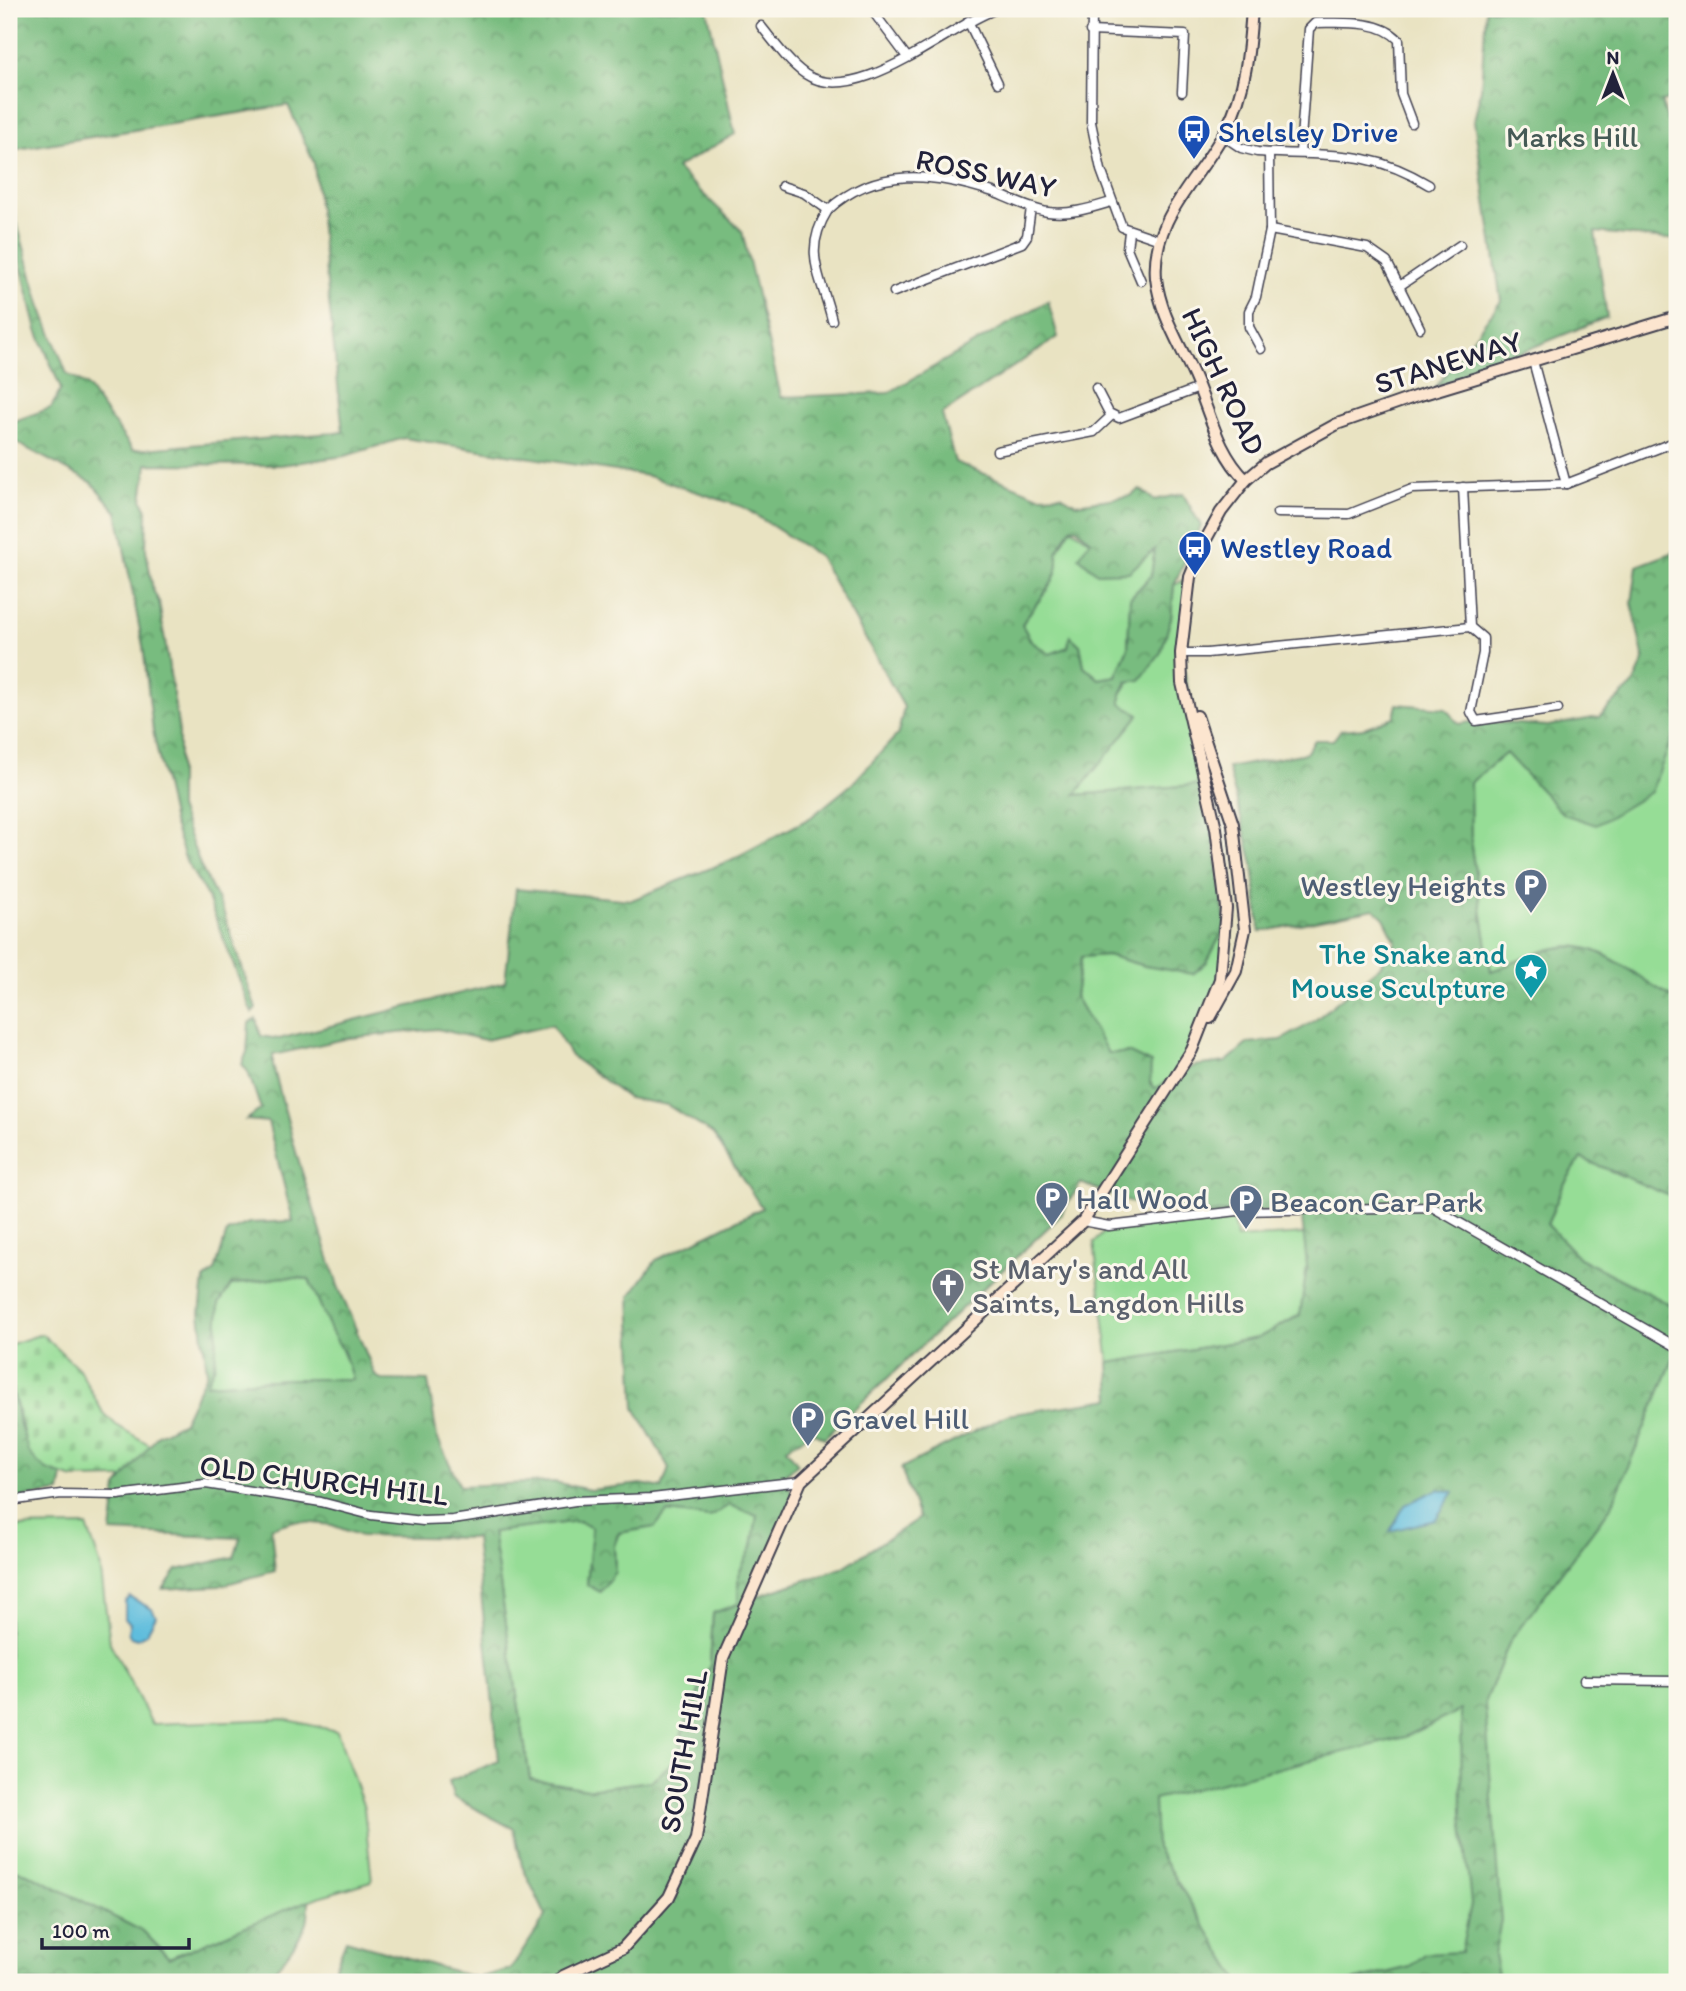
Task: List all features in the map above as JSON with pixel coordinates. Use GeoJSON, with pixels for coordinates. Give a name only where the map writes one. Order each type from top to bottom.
{"type":"FeatureCollection","features":[{"type":"Feature","properties":{"kind":"main road","name":"HIGH ROAD"},"geometry":{"type":"LineString","coordinates":[[1197,1038],[1220,979],[1226,908],[1216,828],[1182,683],[1181,653],[1190,578],[1216,520],[1246,480],[1225,453],[1161,304],[1156,268],[1160,240],[1176,202],[1223,136],[1236,109],[1247,71],[1252,9]]}},
{"type":"Feature","properties":{"kind":"main road","name":"STANEWAY"},"geometry":{"type":"LineString","coordinates":[[1246,480],[1282,452],[1337,424],[1677,317]]}},
{"type":"Feature","properties":{"kind":"main road","name":"HIGH ROAD"},"geometry":{"type":"LineString","coordinates":[[801,1481],[1083,1221],[1236,971],[1245,930],[1233,824],[1197,718],[1181,653]]}},
{"type":"Feature","properties":{"kind":"main road","name":"SOUTH HILL"},"geometry":{"type":"LineString","coordinates":[[557,1982],[563,1976],[623,1948],[668,1897],[696,1839],[723,1658],[801,1481]]}},
{"type":"Feature","properties":{"kind":"street"},"geometry":{"type":"LineString","coordinates":[[871,9],[907,57]]}},
{"type":"Feature","properties":{"kind":"street"},"geometry":{"type":"LineString","coordinates":[[761,26],[803,72],[822,81],[837,83],[859,80],[907,57],[968,21],[998,9]]}},
{"type":"Feature","properties":{"kind":"street"},"geometry":{"type":"LineString","coordinates":[[1091,9],[1091,122],[1111,202],[1119,223],[1129,232],[1160,240]]}},
{"type":"Feature","properties":{"kind":"street"},"geometry":{"type":"LineString","coordinates":[[968,21],[998,83]]}},
{"type":"Feature","properties":{"kind":"street"},"geometry":{"type":"LineString","coordinates":[[1300,153],[1309,29],[1315,23],[1373,26],[1391,32],[1399,40],[1401,94],[1412,123]]}},
{"type":"Feature","properties":{"kind":"street"},"geometry":{"type":"LineString","coordinates":[[1090,31],[1185,35],[1182,92]]}},
{"type":"Feature","properties":{"kind":"street"},"geometry":{"type":"LineString","coordinates":[[1223,136],[1241,148],[1269,153],[1363,156],[1408,172],[1429,185]]}},
{"type":"Feature","properties":{"kind":"street"},"geometry":{"type":"LineString","coordinates":[[1261,349],[1248,327],[1249,311],[1256,297],[1270,230],[1269,153]]}},
{"type":"Feature","properties":{"kind":"street","name":"ROSS WAY"},"geometry":{"type":"LineString","coordinates":[[828,210],[861,186],[909,175],[972,187],[1031,208],[1068,213],[1111,202]]}},
{"type":"Feature","properties":{"kind":"street"},"geometry":{"type":"LineString","coordinates":[[782,186],[804,193],[828,210],[816,235],[813,256],[832,320]]}},
{"type":"Feature","properties":{"kind":"street"},"geometry":{"type":"LineString","coordinates":[[894,292],[1022,243],[1027,236],[1031,208]]}},
{"type":"Feature","properties":{"kind":"street"},"geometry":{"type":"LineString","coordinates":[[1270,230],[1367,248],[1387,262],[1401,285],[1420,328]]}},
{"type":"Feature","properties":{"kind":"street"},"geometry":{"type":"LineString","coordinates":[[1129,232],[1127,248],[1141,281]]}},
{"type":"Feature","properties":{"kind":"street"},"geometry":{"type":"LineString","coordinates":[[1401,285],[1460,245]]}},
{"type":"Feature","properties":{"kind":"street"},"geometry":{"type":"LineString","coordinates":[[1533,361],[1566,484]]}},
{"type":"Feature","properties":{"kind":"street"},"geometry":{"type":"LineString","coordinates":[[1096,388],[1111,416]]}},
{"type":"Feature","properties":{"kind":"street"},"geometry":{"type":"LineString","coordinates":[[1111,416],[1130,416],[1199,388]]}},
{"type":"Feature","properties":{"kind":"street"},"geometry":{"type":"LineString","coordinates":[[997,452],[1090,433],[1101,428],[1111,416]]}},
{"type":"Feature","properties":{"kind":"street"},"geometry":{"type":"LineString","coordinates":[[1278,513],[1349,514],[1412,489],[1566,484],[1677,441]]}},
{"type":"Feature","properties":{"kind":"street"},"geometry":{"type":"LineString","coordinates":[[1463,487],[1470,627]]}},
{"type":"Feature","properties":{"kind":"street"},"geometry":{"type":"LineString","coordinates":[[1181,653],[1207,653],[1470,627],[1483,638],[1483,653],[1471,712],[1476,721],[1558,709]]}},
{"type":"Feature","properties":{"kind":"street"},"geometry":{"type":"LineString","coordinates":[[1083,1221],[1109,1226],[1238,1211],[1432,1207],[1677,1348]]}},
{"type":"Feature","properties":{"kind":"street","name":"OLD CHURCH HILL"},"geometry":{"type":"LineString","coordinates":[[9,1501],[61,1493],[118,1495],[206,1485],[321,1502],[371,1515],[423,1521],[453,1520],[575,1501],[653,1498],[801,1481]]}},
{"type":"Feature","properties":{"kind":"street"},"geometry":{"type":"LineString","coordinates":[[1584,1680],[1677,1681]]}},
{"type":"Feature","properties":{"kind":"green space"},"geometry":{"type":"Polygon","coordinates":[[[9,9],[707,9],[735,134],[676,168],[742,231],[781,397],[888,393],[1048,301],[1058,337],[942,414],[955,462],[1039,496],[1061,495],[1076,504],[1130,496],[1140,489],[1154,500],[1183,494],[1201,526],[1174,585],[1171,618],[1161,652],[1140,680],[1127,682],[1121,694],[1121,704],[1139,715],[1075,795],[1206,784],[1226,925],[1207,962],[1193,974],[1144,966],[1107,955],[1081,957],[1075,996],[1108,1053],[1130,1053],[1151,1063],[1150,1084],[1155,1088],[1194,1066],[1226,1062],[1248,1043],[1281,1040],[1313,1022],[1380,966],[1396,942],[1384,918],[1374,909],[1260,932],[1253,864],[1228,768],[1306,753],[1315,740],[1333,740],[1341,730],[1364,728],[1394,717],[1397,704],[1445,708],[1459,724],[1476,721],[1548,726],[1599,717],[1633,685],[1644,661],[1632,603],[1637,566],[1677,551],[1677,755],[1673,737],[1651,792],[1596,825],[1563,814],[1506,753],[1470,783],[1471,847],[1491,971],[1546,951],[1579,947],[1609,957],[1677,999],[1677,1199],[1581,1158],[1563,1186],[1547,1224],[1579,1258],[1677,1308],[1677,1350],[1612,1505],[1510,1641],[1485,1703],[1501,1921],[1494,1955],[1499,1979],[1495,1982],[1347,1982],[1410,1967],[1425,1954],[1461,1952],[1471,1904],[1462,1816],[1461,1710],[1405,1737],[1154,1799],[1156,1848],[1240,1982],[329,1982],[346,1940],[477,1978],[511,1969],[546,1916],[522,1866],[514,1829],[453,1797],[449,1781],[499,1761],[475,1538],[361,1536],[332,1525],[293,1521],[271,1528],[275,1571],[219,1586],[163,1589],[177,1570],[234,1557],[240,1538],[111,1532],[117,1487],[158,1435],[183,1422],[207,1372],[200,1313],[204,1280],[215,1271],[227,1232],[249,1223],[293,1221],[268,1122],[246,1120],[261,1109],[248,1072],[242,1064],[247,1052],[249,1023],[256,1019],[261,1036],[279,1039],[505,982],[516,889],[632,900],[731,860],[810,818],[852,784],[898,734],[904,707],[819,556],[743,507],[648,476],[404,438],[345,456],[280,465],[147,464],[142,500],[147,510],[146,550],[153,590],[159,602],[179,732],[179,808],[201,867],[223,911],[256,1009],[252,1013],[207,896],[186,861],[173,822],[153,731],[143,646],[117,512],[91,482],[9,439],[9,423],[51,408],[61,389],[37,330],[9,217],[9,195],[40,304],[67,374],[86,385],[133,450],[343,432],[314,163],[288,105],[11,150],[9,9]],[[1071,528],[1057,552],[1058,563],[1052,582],[1022,625],[1032,642],[1050,654],[1068,647],[1070,636],[1080,645],[1084,666],[1099,679],[1116,676],[1128,648],[1130,598],[1151,576],[1155,549],[1129,572],[1097,573],[1079,557],[1090,540],[1077,528],[1071,528]],[[552,1025],[485,1040],[437,1029],[349,1038],[273,1055],[273,1066],[297,1156],[338,1286],[375,1375],[381,1380],[428,1381],[437,1437],[460,1486],[554,1482],[590,1490],[641,1484],[662,1488],[669,1468],[635,1408],[630,1296],[656,1260],[762,1208],[713,1134],[667,1105],[628,1098],[571,1056],[552,1025]],[[1081,1183],[1058,1218],[824,1438],[813,1432],[786,1448],[798,1464],[784,1475],[791,1491],[796,1492],[749,1599],[842,1568],[919,1518],[901,1468],[1007,1415],[1111,1399],[1109,1363],[1258,1338],[1300,1315],[1307,1266],[1301,1209],[1189,1214],[1126,1201],[1081,1183]],[[283,1277],[231,1285],[219,1304],[215,1365],[206,1384],[288,1379],[352,1379],[344,1352],[332,1333],[309,1279],[283,1277]],[[729,1505],[710,1517],[667,1512],[655,1527],[619,1533],[614,1546],[615,1572],[600,1592],[587,1585],[592,1528],[579,1521],[492,1532],[530,1779],[588,1789],[651,1781],[679,1757],[682,1732],[710,1665],[713,1613],[738,1604],[738,1575],[752,1547],[757,1515],[729,1505]]]}},
{"type":"Feature","properties":{"kind":"green space","name":"Marks Hill"},"geometry":{"type":"Polygon","coordinates":[[[1486,9],[1677,9],[1677,98],[1661,102],[1677,144],[1677,240],[1595,232],[1607,317],[1436,387],[1501,301],[1474,121],[1481,89],[1486,9]]]}},
{"type":"Feature","properties":{"kind":"green space"},"geometry":{"type":"Polygon","coordinates":[[[1071,528],[1090,541],[1155,548],[1151,576],[1130,598],[1128,648],[1116,676],[1099,679],[1084,666],[1080,645],[1070,636],[1068,647],[1050,655],[1032,642],[1022,625],[1052,582],[1058,563],[1057,552],[1071,528]]]}},
{"type":"Feature","properties":{"kind":"green space"},"geometry":{"type":"Polygon","coordinates":[[[1190,577],[1181,653],[1206,784],[1074,795],[1138,716],[1120,704],[1121,694],[1171,618],[1174,585],[1190,577]]]}},
{"type":"Feature","properties":{"kind":"green space"},"geometry":{"type":"Polygon","coordinates":[[[1673,735],[1679,794],[1672,873],[1674,901],[1677,900],[1677,999],[1607,956],[1577,947],[1553,949],[1491,972],[1471,847],[1470,783],[1506,753],[1563,814],[1673,735]]]}},
{"type":"Feature","properties":{"kind":"green space"},"geometry":{"type":"Polygon","coordinates":[[[1226,925],[1220,979],[1174,1078],[1155,1089],[1130,1053],[1108,1054],[1075,996],[1081,957],[1107,955],[1144,966],[1226,925]]]}},
{"type":"Feature","properties":{"kind":"green space"},"geometry":{"type":"Polygon","coordinates":[[[1581,1158],[1677,1199],[1677,1308],[1579,1258],[1547,1225],[1563,1186],[1581,1158]]]}},
{"type":"Feature","properties":{"kind":"green space"},"geometry":{"type":"Polygon","coordinates":[[[1232,1212],[1236,1238],[1305,1234],[1307,1266],[1301,1314],[1258,1338],[1109,1363],[1094,1243],[1109,1226],[1232,1212]]]}},
{"type":"Feature","properties":{"kind":"green space"},"geometry":{"type":"Polygon","coordinates":[[[283,1277],[309,1279],[341,1347],[352,1380],[288,1379],[206,1384],[215,1365],[219,1304],[231,1285],[283,1277]]]}},
{"type":"Feature","properties":{"kind":"green space"},"geometry":{"type":"Polygon","coordinates":[[[42,1334],[79,1369],[102,1411],[116,1425],[150,1445],[124,1478],[74,1479],[47,1470],[28,1451],[9,1375],[9,1345],[42,1334]]]}},
{"type":"Feature","properties":{"kind":"green space"},"geometry":{"type":"Polygon","coordinates":[[[1677,1350],[1677,1982],[1240,1982],[1119,1789],[1485,1703],[1510,1641],[1612,1505],[1677,1350]]]}},
{"type":"Feature","properties":{"kind":"green space"},"geometry":{"type":"Polygon","coordinates":[[[9,1375],[23,1435],[37,1459],[63,1476],[60,1492],[9,1499],[9,1375]]]}},
{"type":"Feature","properties":{"kind":"green space"},"geometry":{"type":"Polygon","coordinates":[[[729,1505],[758,1514],[752,1547],[738,1575],[738,1604],[713,1613],[710,1665],[682,1732],[679,1757],[651,1781],[588,1789],[530,1779],[492,1532],[579,1521],[592,1528],[587,1585],[615,1572],[614,1546],[618,1534],[667,1512],[710,1517],[729,1505]]]}},
{"type":"Feature","properties":{"kind":"green space"},"geometry":{"type":"Polygon","coordinates":[[[87,1526],[100,1564],[110,1643],[152,1724],[284,1719],[337,1731],[364,1808],[372,1881],[318,1897],[169,1958],[144,1932],[27,1873],[9,1869],[9,1527],[87,1526]]]}},
{"type":"Feature","properties":{"kind":"green space"},"geometry":{"type":"Polygon","coordinates":[[[9,1869],[27,1873],[144,1932],[169,1958],[309,1900],[308,1917],[305,1928],[287,1955],[261,1982],[220,1973],[219,1982],[9,1982],[9,1869]]]}},
{"type":"Feature","properties":{"kind":"water"},"geometry":{"type":"Polygon","coordinates":[[[1438,1489],[1454,1492],[1435,1520],[1390,1531],[1405,1505],[1438,1489]]]}},
{"type":"Feature","properties":{"kind":"water"},"geometry":{"type":"Polygon","coordinates":[[[130,1597],[152,1609],[156,1616],[147,1633],[138,1639],[130,1637],[130,1623],[125,1619],[125,1602],[130,1597]]]}},
{"type":"Feature","properties":{"kind":"place","name":"Shelsley Drive"},"geometry":{"type":"Point","coordinates":[1194,161]}},
{"type":"Feature","properties":{"kind":"place","name":"Westley Road"},"geometry":{"type":"Point","coordinates":[1195,577]}},
{"type":"Feature","properties":{"kind":"place","name":"Westley Heights"},"geometry":{"type":"Point","coordinates":[1531,915]}},
{"type":"Feature","properties":{"kind":"place","name":"The Snake and Mouse Sculpture"},"geometry":{"type":"Point","coordinates":[1531,1000]}},
{"type":"Feature","properties":{"kind":"place","name":"Hall Wood"},"geometry":{"type":"Point","coordinates":[1052,1228]}},
{"type":"Feature","properties":{"kind":"place","name":"Beacon Car Park"},"geometry":{"type":"Point","coordinates":[1246,1231]}},
{"type":"Feature","properties":{"kind":"place","name":"St Mary's and All Saints, Langdon Hills"},"geometry":{"type":"Point","coordinates":[948,1315]}},
{"type":"Feature","properties":{"kind":"place","name":"Gravel Hill"},"geometry":{"type":"Point","coordinates":[808,1448]}}]}
